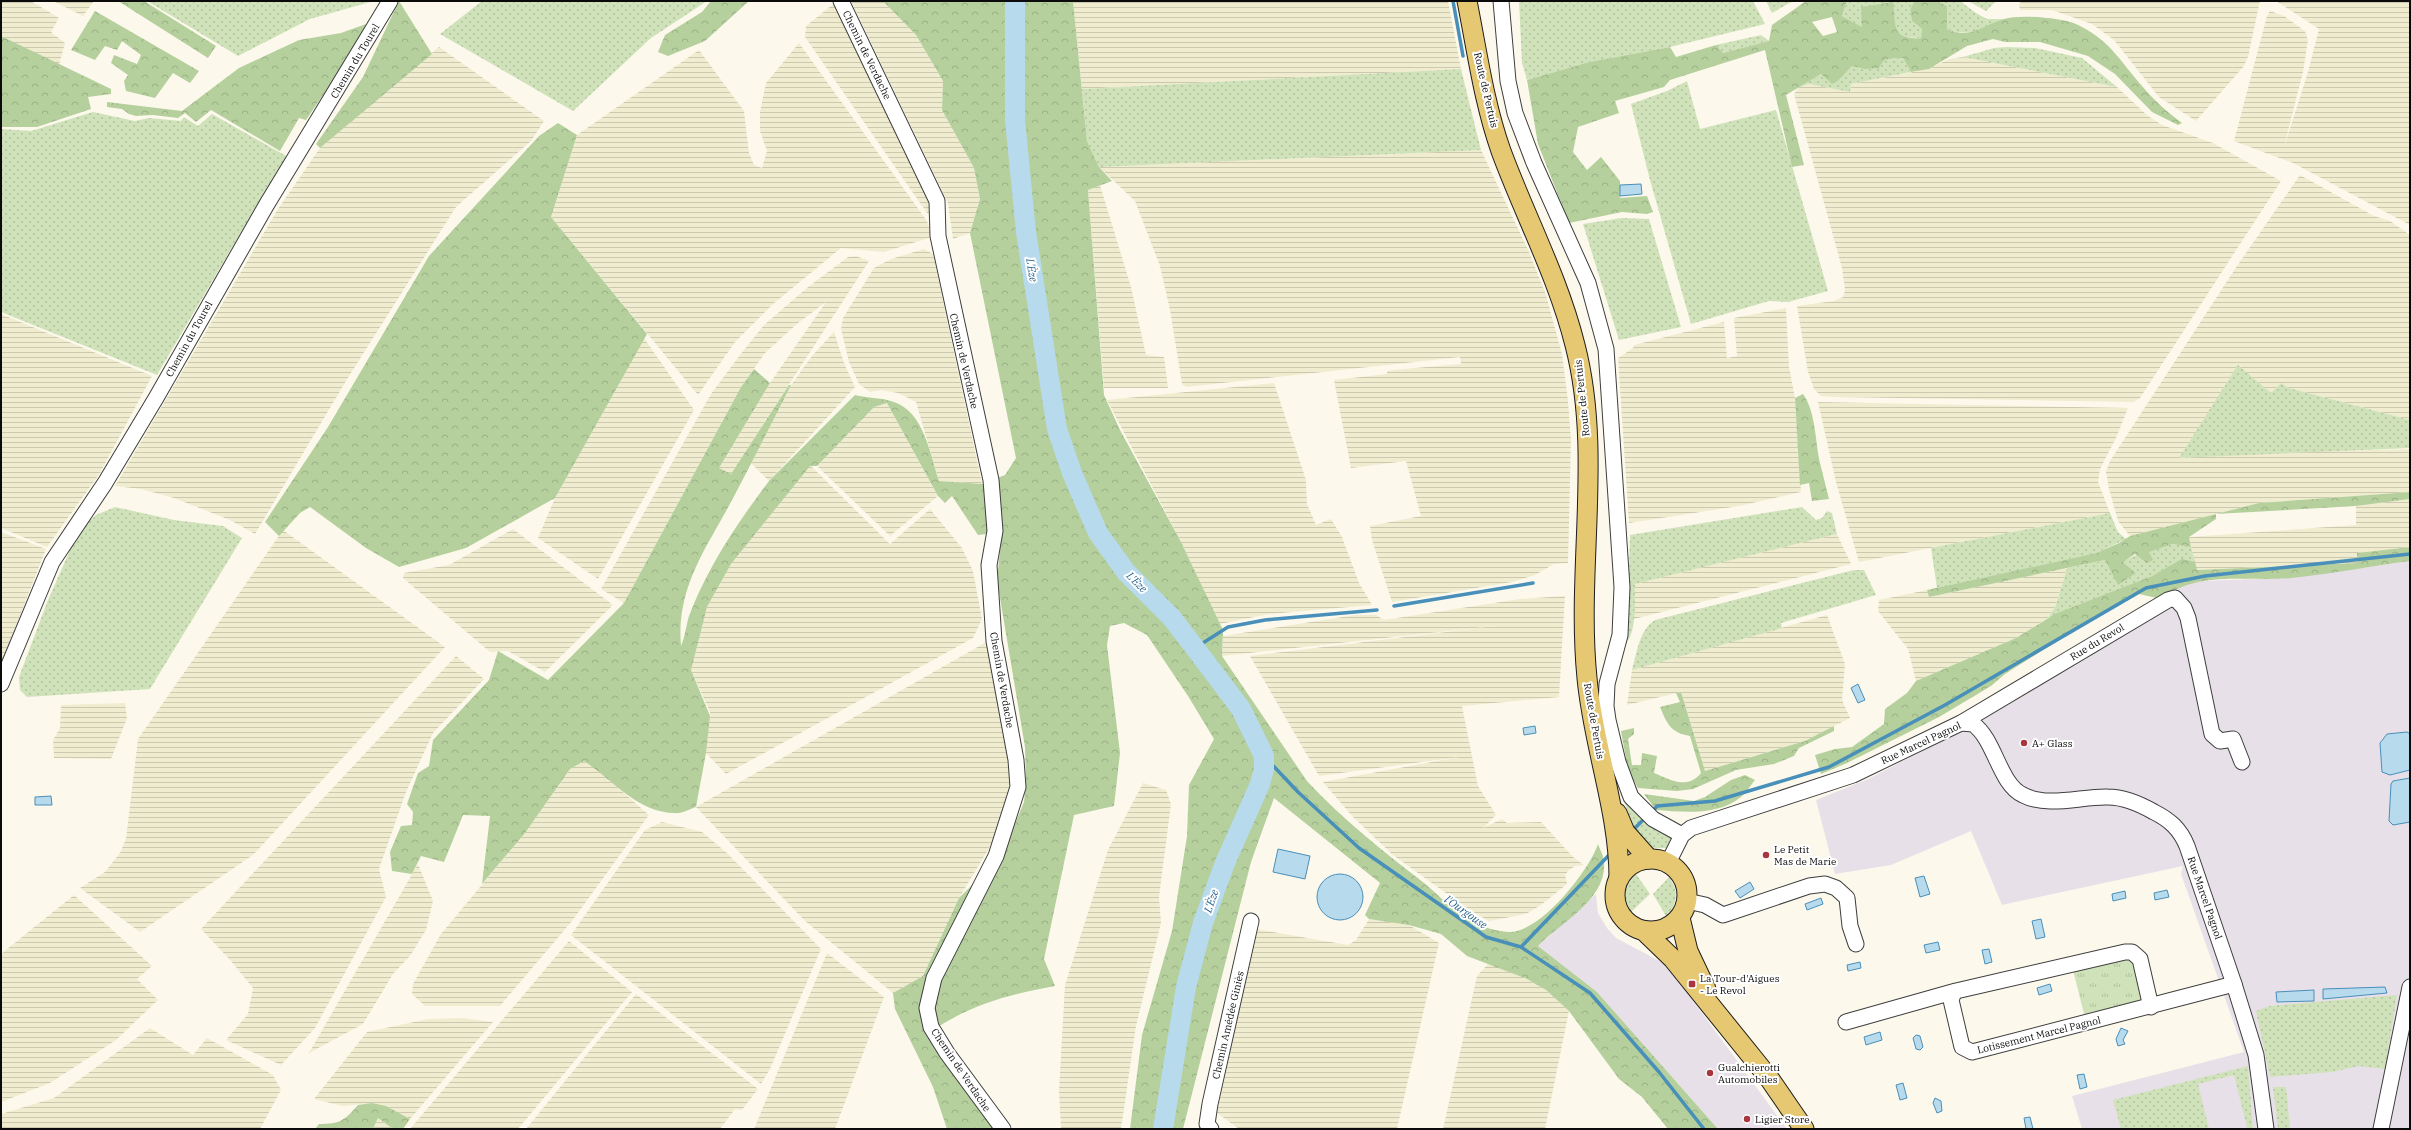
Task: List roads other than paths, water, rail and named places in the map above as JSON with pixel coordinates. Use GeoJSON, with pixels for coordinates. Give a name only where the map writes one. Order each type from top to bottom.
{"type":"FeatureCollection","features":[{"type":"Feature","properties":{"kind":"main road","name":"Route de Pertuis"},"geometry":{"type":"LineString","coordinates":[[1467,1],[1488,108],[1501,149],[1545,253],[1576,347],[1582,381],[1587,463],[1584,585],[1586,663],[1594,732],[1607,787],[1619,864],[1619,878]]}},
{"type":"Feature","properties":{"kind":"main road","name":"Route de Pertuis"},"geometry":{"type":"LineString","coordinates":[[1607,787],[1625,832],[1648,859]]}},
{"type":"Feature","properties":{"kind":"main road"},"geometry":{"type":"LineString","coordinates":[[1644,931],[1664,929],[1680,918],[1687,900],[1686,883],[1676,868],[1668,863],[1648,859],[1637,862],[1626,869],[1619,878],[1615,900],[1619,911],[1629,923],[1644,931],[1674,959],[1782,1094],[1804,1129]]}},
{"type":"Feature","properties":{"kind":"main road"},"geometry":{"type":"LineString","coordinates":[[1680,918],[1688,950],[1720,1018]]}},
{"type":"Feature","properties":{"kind":"street","name":"Chemin du Tourel"},"geometry":{"type":"LineString","coordinates":[[1,684],[52,562],[105,483],[156,398],[229,270],[390,1]]}},
{"type":"Feature","properties":{"kind":"street","name":"Chemin de Verdache"},"geometry":{"type":"LineString","coordinates":[[841,1],[937,201],[938,236],[991,480],[994,531],[989,565],[994,641],[1016,760],[1018,787],[996,856],[934,978],[927,1008],[931,1027],[939,1040],[1002,1129]]}},
{"type":"Feature","properties":{"kind":"street"},"geometry":{"type":"LineString","coordinates":[[1500,1],[1508,81],[1515,113],[1534,163],[1588,282],[1606,349],[1622,587],[1620,635],[1607,684],[1606,706],[1618,762],[1631,797],[1653,819],[1682,835],[1668,863]]}},
{"type":"Feature","properties":{"kind":"street","name":"Rue du Revol"},"geometry":{"type":"LineString","coordinates":[[1961,723],[2168,600],[2175,598],[2184,608],[2198,661],[2212,734],[2220,741],[2234,739],[2242,762]]}},
{"type":"Feature","properties":{"kind":"street","name":"Rue Marcel Pagnol"},"geometry":{"type":"LineString","coordinates":[[1682,835],[1691,828],[1717,818],[1853,775],[1961,723],[1971,723],[1978,728],[2012,786],[2023,795],[2048,800],[2098,797],[2120,798],[2148,808],[2172,823],[2187,846],[2234,984],[2256,1055],[2266,1129]]}},
{"type":"Feature","properties":{"kind":"street"},"geometry":{"type":"LineString","coordinates":[[1687,900],[1705,905],[1723,915],[1809,886],[1828,885],[1841,891],[1847,898],[1850,926],[1856,944]]}},
{"type":"Feature","properties":{"kind":"street","name":"Chemin Amédée Giniès"},"geometry":{"type":"LineString","coordinates":[[1210,1129],[1207,1124],[1210,1104],[1251,921]]}},
{"type":"Feature","properties":{"kind":"street"},"geometry":{"type":"LineString","coordinates":[[1846,1022],[1954,992],[2132,952],[2140,959],[2151,1007]]}},
{"type":"Feature","properties":{"kind":"street","name":"Lotissement Marcel Pagnol"},"geometry":{"type":"LineString","coordinates":[[1954,992],[1951,1000],[1962,1047],[1972,1052],[2151,1007],[2234,984]]}},
{"type":"Feature","properties":{"kind":"street"},"geometry":{"type":"LineString","coordinates":[[2381,1129],[2406,996],[2410,987]]}},
{"type":"Feature","properties":{"kind":"water"},"geometry":{"type":"Polygon","coordinates":[[[1641,184],[1642,194],[1620,196],[1620,185],[1641,184]]]}},
{"type":"Feature","properties":{"kind":"water"},"geometry":{"type":"Polygon","coordinates":[[[1858,684],[1865,700],[1858,703],[1851,688],[1858,684]]]}},
{"type":"Feature","properties":{"kind":"water"},"geometry":{"type":"Polygon","coordinates":[[[1535,726],[1536,733],[1524,735],[1523,728],[1535,726]]]}},
{"type":"Feature","properties":{"kind":"water"},"geometry":{"type":"Polygon","coordinates":[[[2407,732],[2410,734],[2410,770],[2390,775],[2382,772],[2380,743],[2387,734],[2407,732]]]}},
{"type":"Feature","properties":{"kind":"water"},"geometry":{"type":"Polygon","coordinates":[[[2410,778],[2410,822],[2393,825],[2389,821],[2391,784],[2393,781],[2410,778]]]}},
{"type":"Feature","properties":{"kind":"water"},"geometry":{"type":"Polygon","coordinates":[[[51,796],[52,805],[35,805],[35,797],[51,796]]]}},
{"type":"Feature","properties":{"kind":"water"},"geometry":{"type":"Polygon","coordinates":[[[1278,849],[1310,856],[1305,879],[1273,872],[1278,849]]]}},
{"type":"Feature","properties":{"kind":"water"},"geometry":{"type":"Polygon","coordinates":[[[1340,874],[1353,878],[1359,884],[1363,897],[1359,910],[1353,916],[1340,920],[1327,916],[1321,910],[1317,897],[1321,884],[1327,878],[1340,874]]]}},
{"type":"Feature","properties":{"kind":"water"},"geometry":{"type":"Polygon","coordinates":[[[1924,876],[1930,894],[1920,897],[1915,878],[1924,876]]]}},
{"type":"Feature","properties":{"kind":"water"},"geometry":{"type":"Polygon","coordinates":[[[1750,882],[1754,889],[1740,898],[1735,891],[1750,882]]]}},
{"type":"Feature","properties":{"kind":"water"},"geometry":{"type":"Polygon","coordinates":[[[2167,890],[2169,897],[2155,900],[2154,893],[2167,890]]]}},
{"type":"Feature","properties":{"kind":"water"},"geometry":{"type":"Polygon","coordinates":[[[2125,891],[2126,898],[2113,901],[2112,894],[2125,891]]]}},
{"type":"Feature","properties":{"kind":"water"},"geometry":{"type":"Polygon","coordinates":[[[1821,898],[1823,904],[1807,910],[1805,904],[1821,898]]]}},
{"type":"Feature","properties":{"kind":"water"},"geometry":{"type":"Polygon","coordinates":[[[2041,919],[2045,937],[2036,939],[2032,921],[2041,919]]]}},
{"type":"Feature","properties":{"kind":"water"},"geometry":{"type":"Polygon","coordinates":[[[1938,942],[1940,950],[1926,953],[1924,945],[1938,942]]]}},
{"type":"Feature","properties":{"kind":"water"},"geometry":{"type":"Polygon","coordinates":[[[1989,949],[1992,962],[1985,964],[1982,950],[1989,949]]]}},
{"type":"Feature","properties":{"kind":"water"},"geometry":{"type":"Polygon","coordinates":[[[1860,962],[1861,968],[1848,971],[1847,965],[1860,962]]]}},
{"type":"Feature","properties":{"kind":"water"},"geometry":{"type":"Polygon","coordinates":[[[2050,984],[2052,991],[2039,995],[2037,988],[2050,984]]]}},
{"type":"Feature","properties":{"kind":"water"},"geometry":{"type":"Polygon","coordinates":[[[2385,987],[2387,993],[2323,999],[2323,989],[2385,987]]]}},
{"type":"Feature","properties":{"kind":"water"},"geometry":{"type":"Polygon","coordinates":[[[2314,990],[2314,1001],[2277,1002],[2276,992],[2314,990]]]}},
{"type":"Feature","properties":{"kind":"water"},"geometry":{"type":"Polygon","coordinates":[[[2121,1028],[2128,1031],[2123,1040],[2125,1044],[2118,1046],[2116,1039],[2121,1028]]]}},
{"type":"Feature","properties":{"kind":"water"},"geometry":{"type":"Polygon","coordinates":[[[1880,1032],[1882,1040],[1866,1045],[1864,1037],[1880,1032]]]}},
{"type":"Feature","properties":{"kind":"water"},"geometry":{"type":"Polygon","coordinates":[[[1916,1035],[1920,1036],[1923,1047],[1920,1050],[1916,1049],[1913,1038],[1916,1035]]]}},
{"type":"Feature","properties":{"kind":"water"},"geometry":{"type":"Polygon","coordinates":[[[2084,1074],[2087,1087],[2080,1089],[2077,1075],[2084,1074]]]}},
{"type":"Feature","properties":{"kind":"water"},"geometry":{"type":"Polygon","coordinates":[[[1903,1083],[1907,1098],[1900,1100],[1896,1085],[1903,1083]]]}},
{"type":"Feature","properties":{"kind":"water"},"geometry":{"type":"Polygon","coordinates":[[[1935,1098],[1941,1101],[1942,1111],[1937,1113],[1933,1103],[1935,1098]]]}},
{"type":"Feature","properties":{"kind":"water"},"geometry":{"type":"Polygon","coordinates":[[[2030,1117],[2033,1129],[2026,1129],[2024,1118],[2030,1117]]]}},
{"type":"Feature","properties":{"kind":"waterway","name":"L'Èze"},"geometry":{"type":"LineString","coordinates":[[1015,1],[1015,120],[1026,232],[1057,429],[1072,473],[1098,533],[1126,572],[1172,618],[1241,709],[1264,756],[1264,769],[1260,784],[1225,863],[1203,923],[1186,987],[1163,1129]]}},
{"type":"Feature","properties":{"kind":"waterway"},"geometry":{"type":"LineString","coordinates":[[1453,1],[1463,56]]}},
{"type":"Feature","properties":{"kind":"waterway"},"geometry":{"type":"LineString","coordinates":[[1651,813],[1657,806],[1715,801],[1829,767],[1945,705],[2146,588],[2205,576],[2410,554]]}},
{"type":"Feature","properties":{"kind":"waterway"},"geometry":{"type":"LineString","coordinates":[[1394,606],[1533,583]]}},
{"type":"Feature","properties":{"kind":"waterway"},"geometry":{"type":"LineString","coordinates":[[1195,648],[1228,627],[1265,620],[1377,610]]}},
{"type":"Feature","properties":{"kind":"waterway","name":"l'Ourgouse"},"geometry":{"type":"LineString","coordinates":[[1264,756],[1298,792],[1359,848],[1486,937],[1521,947],[1590,993],[1659,1072],[1704,1129]]}},
{"type":"Feature","properties":{"kind":"waterway"},"geometry":{"type":"LineString","coordinates":[[1632,831],[1646,817]]}},
{"type":"Feature","properties":{"kind":"waterway"},"geometry":{"type":"LineString","coordinates":[[1521,947],[1611,853]]}},
{"type":"Feature","properties":{"kind":"place","name":"A+ Glass"},"geometry":{"type":"Point","coordinates":[2024,743]}},
{"type":"Feature","properties":{"kind":"place","name":"Le Petit Mas de Marie"},"geometry":{"type":"Point","coordinates":[1766,855]}},
{"type":"Feature","properties":{"kind":"place","name":"La Tour-d'Aigues - Le Revol"},"geometry":{"type":"Point","coordinates":[1692,984]}},
{"type":"Feature","properties":{"kind":"place","name":"Gualchierotti Automobiles"},"geometry":{"type":"Point","coordinates":[1710,1073]}},
{"type":"Feature","properties":{"kind":"place","name":"Ligier Store"},"geometry":{"type":"Point","coordinates":[1747,1119]}}]}
